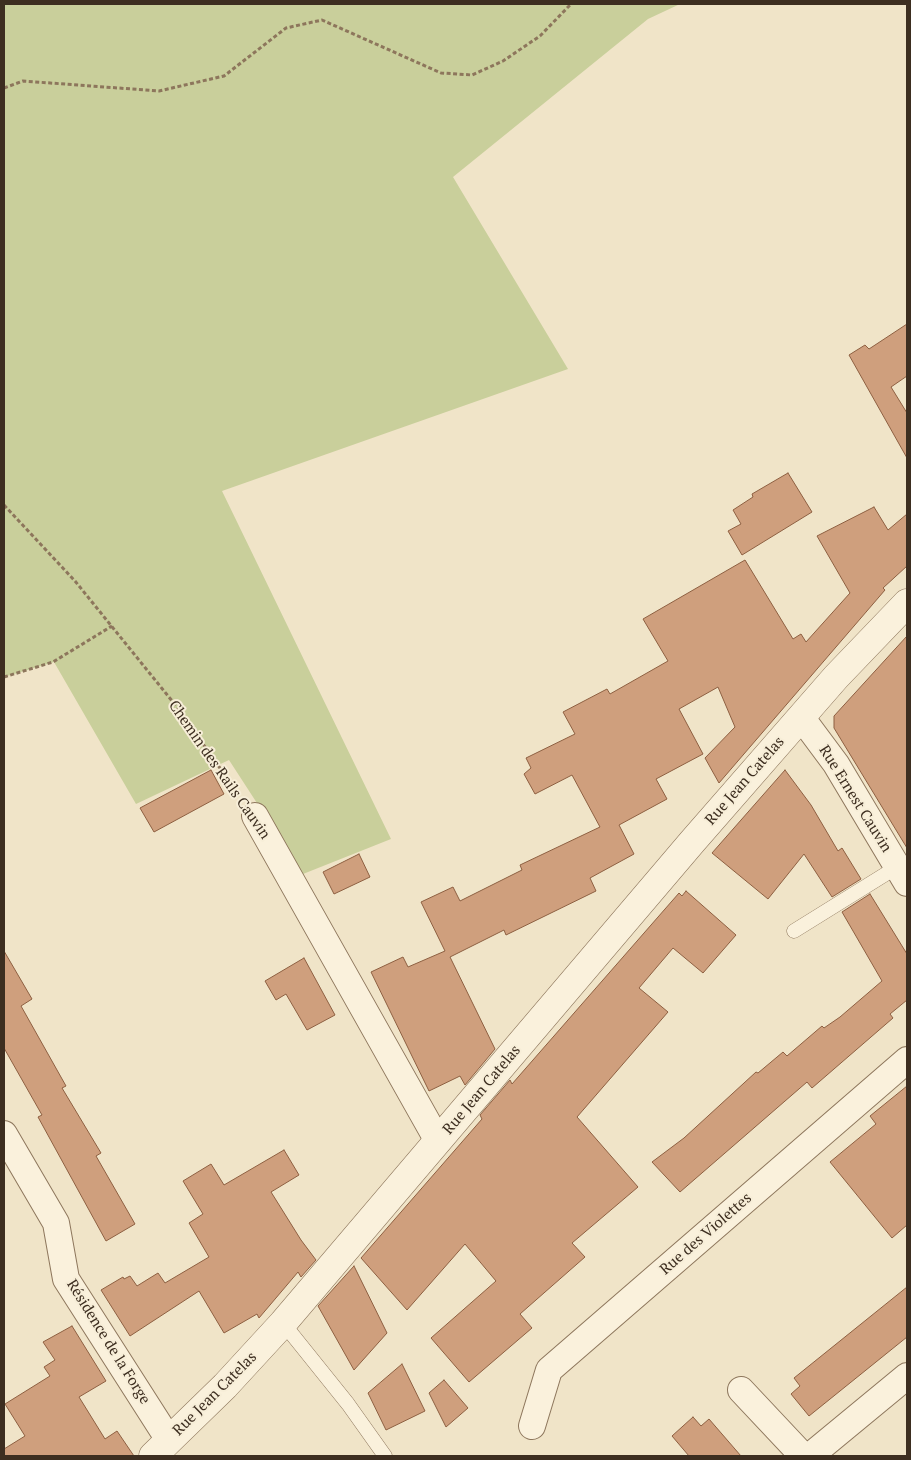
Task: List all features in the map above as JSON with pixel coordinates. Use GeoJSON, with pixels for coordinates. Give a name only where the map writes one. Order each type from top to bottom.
{"type":"FeatureCollection","features":[{"type":"Feature","properties":{"kind":"street","name":"Rue Jean Catelas"},"geometry":{"type":"LineString","coordinates":[[161,1448],[225,1386],[283,1324],[803,715],[907,602]]}},
{"type":"Feature","properties":{"kind":"street","name":"Rue Ernest Cauvin"},"geometry":{"type":"LineString","coordinates":[[803,715],[807,726],[836,764],[902,875]]}},
{"type":"Feature","properties":{"kind":"street","name":"Chemin des Rails Cauvin"},"geometry":{"type":"LineString","coordinates":[[254,816],[438,1141]]}},
{"type":"Feature","properties":{"kind":"street","name":"Rue des Violettes"},"geometry":{"type":"LineString","coordinates":[[532,1426],[549,1370],[907,1060]]}},
{"type":"Feature","properties":{"kind":"street","name":"Résidence de la Forge"},"geometry":{"type":"LineString","coordinates":[[4,1134],[56,1223],[66,1279],[161,1448]]}},
{"type":"Feature","properties":{"kind":"street"},"geometry":{"type":"LineString","coordinates":[[810,1456],[907,1376]]}},
{"type":"Feature","properties":{"kind":"street"},"geometry":{"type":"LineString","coordinates":[[741,1390],[803,1456]]}},
{"type":"Feature","properties":{"kind":"lane"},"geometry":{"type":"LineString","coordinates":[[794,931],[902,875]]}},
{"type":"Feature","properties":{"kind":"lane"},"geometry":{"type":"LineString","coordinates":[[283,1324],[348,1404],[385,1456]]}},
{"type":"Feature","properties":{"kind":"path"},"geometry":{"type":"LineString","coordinates":[[4,88],[23,81],[159,91],[224,76],[286,28],[322,20],[441,73],[472,74],[502,61],[540,36],[571,4]]}},
{"type":"Feature","properties":{"kind":"path","name":"Chemin des Rails Cauvin"},"geometry":{"type":"LineString","coordinates":[[4,505],[75,580],[112,626],[176,707],[254,816]]}},
{"type":"Feature","properties":{"kind":"path"},"geometry":{"type":"LineString","coordinates":[[4,677],[54,662],[112,626]]}},
{"type":"Feature","properties":{"kind":"green space"},"geometry":{"type":"Polygon","coordinates":[[[4,4],[680,4],[648,19],[453,177],[568,369],[222,491],[391,839],[303,874],[229,760],[136,804],[54,662],[4,677],[4,4]]]}},
{"type":"Feature","properties":{"kind":"building"},"geometry":{"type":"Polygon","coordinates":[[[907,324],[907,376],[891,387],[907,413],[907,458],[849,355],[865,345],[869,349],[907,324]]]}},
{"type":"Feature","properties":{"kind":"building"},"geometry":{"type":"Polygon","coordinates":[[[788,473],[812,512],[742,555],[728,531],[741,524],[733,510],[753,497],[752,494],[788,473]]]}},
{"type":"Feature","properties":{"kind":"building"},"geometry":{"type":"Polygon","coordinates":[[[874,507],[888,530],[907,514],[907,566],[883,588],[885,590],[719,783],[705,758],[735,727],[718,687],[679,709],[703,754],[656,779],[667,799],[619,825],[634,854],[590,878],[596,891],[506,935],[504,930],[450,957],[495,1049],[465,1085],[460,1076],[429,1091],[371,972],[403,957],[408,967],[445,951],[421,902],[453,887],[460,901],[522,870],[520,865],[600,827],[572,775],[535,794],[524,774],[531,768],[526,758],[575,734],[563,712],[607,689],[610,694],[668,661],[643,619],[745,560],[793,639],[801,634],[806,642],[850,593],[817,536],[874,507]]]}},
{"type":"Feature","properties":{"kind":"building"},"geometry":{"type":"Polygon","coordinates":[[[907,636],[907,848],[834,728],[834,716],[907,636]]]}},
{"type":"Feature","properties":{"kind":"building"},"geometry":{"type":"Polygon","coordinates":[[[211,770],[224,794],[154,832],[140,808],[211,770]]]}},
{"type":"Feature","properties":{"kind":"building"},"geometry":{"type":"Polygon","coordinates":[[[785,770],[811,805],[838,851],[842,848],[861,879],[832,897],[804,854],[768,899],[712,853],[785,770]]]}},
{"type":"Feature","properties":{"kind":"building"},"geometry":{"type":"Polygon","coordinates":[[[359,854],[370,877],[334,894],[323,872],[359,854]]]}},
{"type":"Feature","properties":{"kind":"building"},"geometry":{"type":"Polygon","coordinates":[[[686,891],[736,935],[703,973],[673,948],[639,988],[668,1012],[577,1117],[638,1187],[572,1243],[585,1257],[520,1314],[532,1328],[469,1382],[431,1338],[496,1281],[465,1244],[407,1310],[361,1258],[482,1119],[480,1115],[510,1080],[512,1084],[679,893],[682,896],[686,891]]]}},
{"type":"Feature","properties":{"kind":"building"},"geometry":{"type":"Polygon","coordinates":[[[870,894],[907,954],[907,1000],[890,1014],[893,1018],[812,1088],[807,1082],[680,1192],[652,1162],[684,1138],[756,1072],[758,1073],[783,1052],[787,1056],[822,1026],[824,1028],[840,1017],[882,981],[842,912],[870,894]]]}},
{"type":"Feature","properties":{"kind":"building"},"geometry":{"type":"Polygon","coordinates":[[[4,951],[32,999],[21,1006],[66,1086],[62,1088],[101,1153],[96,1156],[135,1224],[106,1241],[38,1117],[42,1115],[4,1048],[4,951]]]}},
{"type":"Feature","properties":{"kind":"building"},"geometry":{"type":"Polygon","coordinates":[[[304,958],[335,1015],[307,1030],[286,994],[276,1000],[265,981],[304,958]]]}},
{"type":"Feature","properties":{"kind":"building"},"geometry":{"type":"Polygon","coordinates":[[[907,1086],[907,1225],[892,1238],[830,1162],[876,1124],[870,1116],[907,1086]]]}},
{"type":"Feature","properties":{"kind":"building"},"geometry":{"type":"Polygon","coordinates":[[[284,1150],[299,1175],[271,1192],[316,1260],[301,1277],[298,1272],[259,1318],[257,1314],[224,1333],[199,1291],[130,1336],[101,1290],[123,1277],[124,1279],[130,1276],[137,1286],[158,1273],[165,1283],[209,1257],[189,1223],[203,1214],[183,1181],[211,1164],[224,1185],[284,1150]]]}},
{"type":"Feature","properties":{"kind":"building"},"geometry":{"type":"Polygon","coordinates":[[[354,1266],[387,1333],[354,1370],[318,1306],[354,1266]]]}},
{"type":"Feature","properties":{"kind":"building"},"geometry":{"type":"Polygon","coordinates":[[[907,1287],[907,1337],[809,1416],[791,1394],[800,1386],[794,1378],[907,1287]]]}},
{"type":"Feature","properties":{"kind":"building"},"geometry":{"type":"Polygon","coordinates":[[[72,1326],[106,1381],[79,1397],[105,1439],[117,1431],[134,1456],[4,1456],[4,1449],[25,1436],[5,1404],[50,1376],[44,1367],[55,1360],[43,1342],[72,1326]]]}},
{"type":"Feature","properties":{"kind":"building"},"geometry":{"type":"Polygon","coordinates":[[[402,1364],[425,1411],[386,1430],[368,1393],[402,1364]]]}},
{"type":"Feature","properties":{"kind":"building"},"geometry":{"type":"Polygon","coordinates":[[[444,1380],[468,1408],[446,1427],[429,1393],[444,1380]]]}},
{"type":"Feature","properties":{"kind":"building"},"geometry":{"type":"Polygon","coordinates":[[[693,1417],[701,1426],[709,1419],[741,1456],[689,1456],[672,1436],[693,1417]]]}}]}
